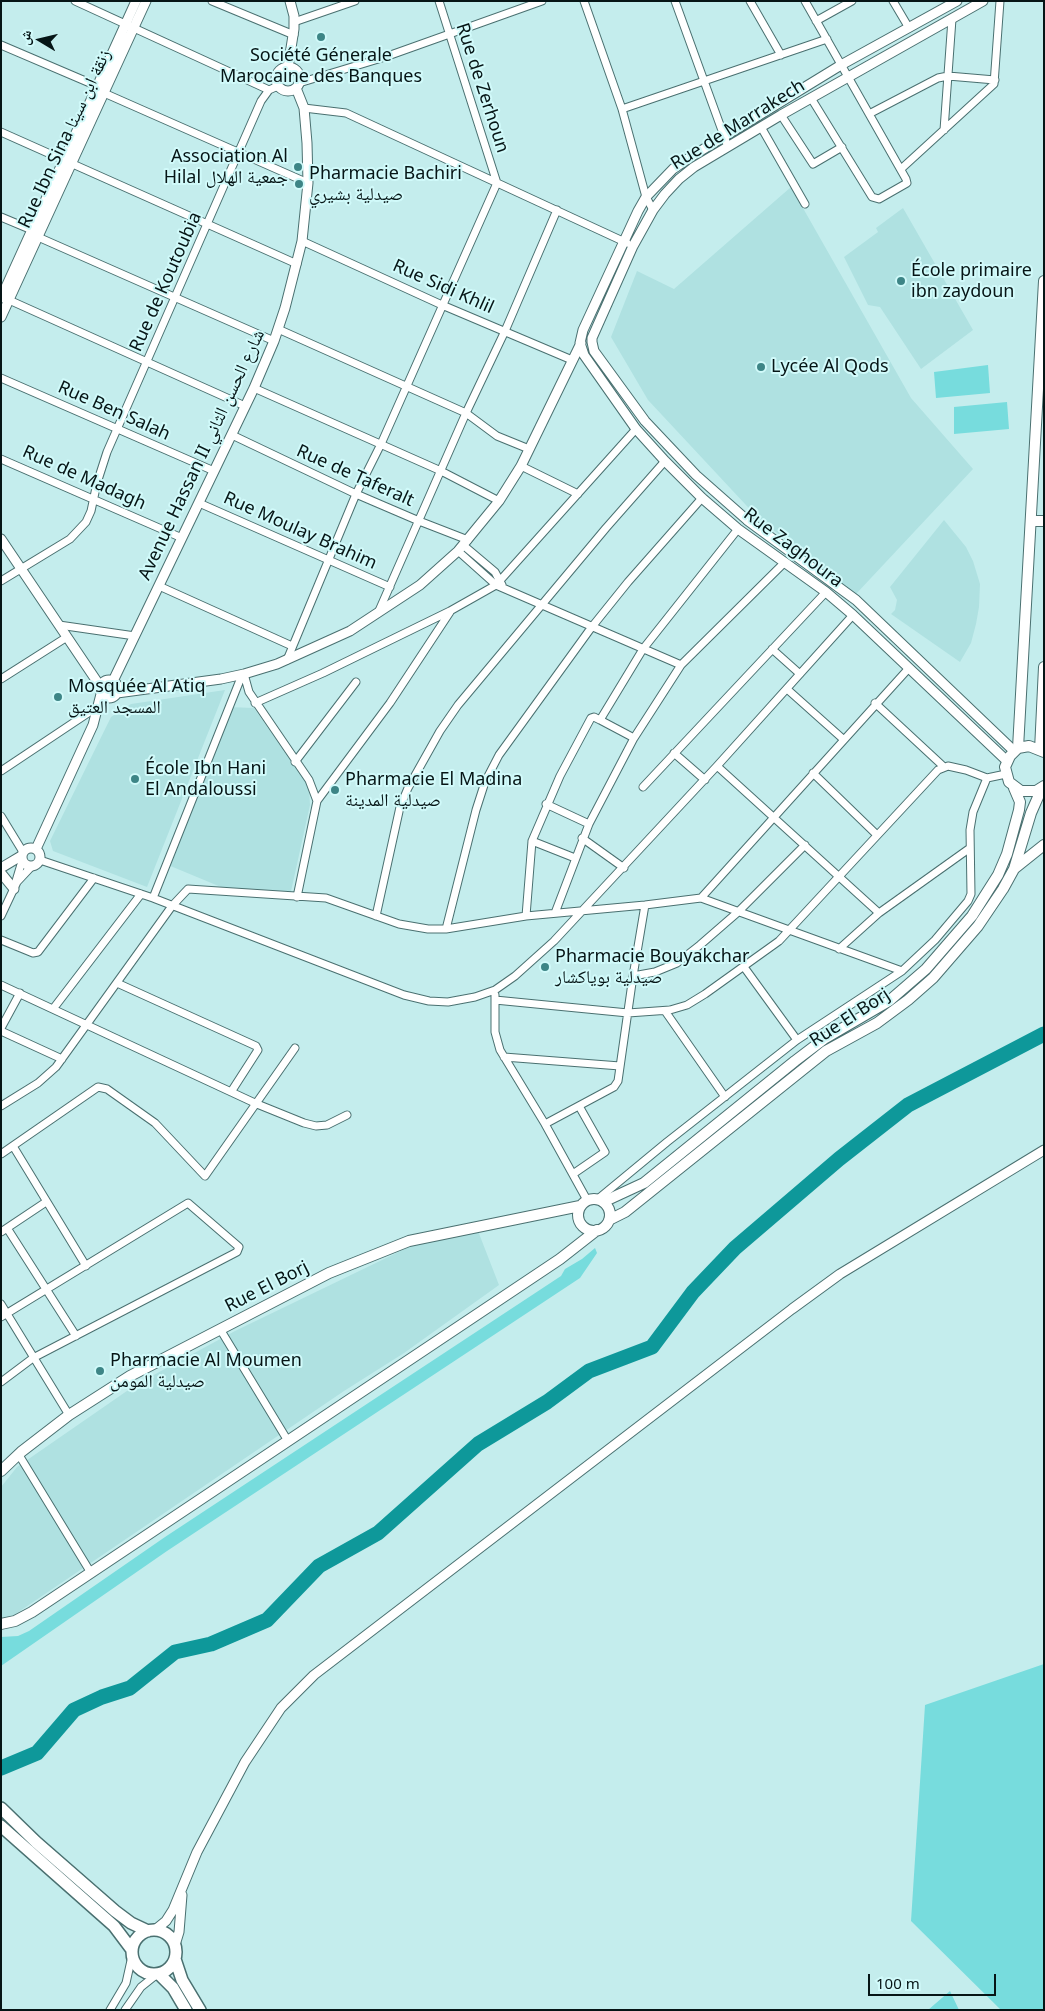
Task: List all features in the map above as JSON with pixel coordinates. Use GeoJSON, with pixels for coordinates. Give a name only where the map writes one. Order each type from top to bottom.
{"type":"FeatureCollection","features":[{"type":"Feature","properties":{"kind":"highway"},"geometry":{"type":"LineString","coordinates":[[1,1808],[33,1847],[114,1926],[132,1953],[134,1963],[143,1972],[158,1975],[173,1988],[186,2010]]}},
{"type":"Feature","properties":{"kind":"highway"},"geometry":{"type":"LineString","coordinates":[[1,1826],[33,1847],[123,1917],[167,1935],[175,1946],[175,1959],[182,1980],[200,2010]]}},
{"type":"Feature","properties":{"kind":"highway"},"geometry":{"type":"LineString","coordinates":[[132,1953],[137,1938],[152,1930]]}},
{"type":"Feature","properties":{"kind":"highway"},"geometry":{"type":"LineString","coordinates":[[158,1975],[169,1969],[175,1959]]}},
{"type":"Feature","properties":{"kind":"main road"},"geometry":{"type":"LineString","coordinates":[[1016,750],[1032,521],[1044,281]]}},
{"type":"Feature","properties":{"kind":"main road"},"geometry":{"type":"LineString","coordinates":[[1032,521],[1044,521]]}},
{"type":"Feature","properties":{"kind":"main road"},"geometry":{"type":"LineString","coordinates":[[1006,774],[1007,761],[1016,750],[1030,746],[1042,751],[1044,667]]}},
{"type":"Feature","properties":{"kind":"main road","name":"Rue El Borj"},"geometry":{"type":"LineString","coordinates":[[601,1200],[644,1183],[795,1061],[824,1039],[889,1001],[926,969],[972,916],[998,875],[1010,847],[1020,802],[1014,788],[1008,782],[1006,774]]}},
{"type":"Feature","properties":{"kind":"main road"},"geometry":{"type":"LineString","coordinates":[[1014,788],[1028,792],[1043,787]]}},
{"type":"Feature","properties":{"kind":"main road","name":"Rue El Borj"},"geometry":{"type":"LineString","coordinates":[[609,1220],[625,1212],[826,1051],[877,1023],[921,989],[944,966],[991,908],[1014,869],[1031,813],[1043,787]]}},
{"type":"Feature","properties":{"kind":"main road"},"geometry":{"type":"LineString","coordinates":[[1014,869],[1044,845]]}},
{"type":"Feature","properties":{"kind":"main road"},"geometry":{"type":"LineString","coordinates":[[1,1624],[24,1618],[560,1259],[602,1228],[609,1220],[609,1210],[601,1200],[583,1203],[578,1211],[579,1221],[586,1229],[597,1230]]}},
{"type":"Feature","properties":{"kind":"main road","name":"Rue El Borj"},"geometry":{"type":"LineString","coordinates":[[1,1471],[69,1415],[150,1365],[363,1258],[409,1242],[583,1203]]}},
{"type":"Feature","properties":{"kind":"street"},"geometry":{"type":"LineString","coordinates":[[75,1],[269,90],[278,86]]}},
{"type":"Feature","properties":{"kind":"street","name":"Rue Ibn Sina زنقة ابن سينا"},"geometry":{"type":"LineString","coordinates":[[130,26],[136,1]]}},
{"type":"Feature","properties":{"kind":"street","name":"Rue Ibn Sina زنقة ابن سينا"},"geometry":{"type":"LineString","coordinates":[[1,317],[3,298],[35,234],[130,26],[146,1]]}},
{"type":"Feature","properties":{"kind":"street"},"geometry":{"type":"LineString","coordinates":[[212,1],[294,35]]}},
{"type":"Feature","properties":{"kind":"street"},"geometry":{"type":"LineString","coordinates":[[288,67],[294,35],[294,22],[290,1]]}},
{"type":"Feature","properties":{"kind":"street"},"geometry":{"type":"LineString","coordinates":[[294,22],[355,1]]}},
{"type":"Feature","properties":{"kind":"street","name":"Rue de Zerhoun"},"geometry":{"type":"LineString","coordinates":[[439,1],[497,183]]}},
{"type":"Feature","properties":{"kind":"street"},"geometry":{"type":"LineString","coordinates":[[288,67],[278,72],[276,79],[278,86],[287,91],[542,1]]}},
{"type":"Feature","properties":{"kind":"street"},"geometry":{"type":"LineString","coordinates":[[584,1],[622,109],[646,197],[653,210]]}},
{"type":"Feature","properties":{"kind":"street"},"geometry":{"type":"LineString","coordinates":[[675,1],[728,147]]}},
{"type":"Feature","properties":{"kind":"street"},"geometry":{"type":"LineString","coordinates":[[750,1],[781,56]]}},
{"type":"Feature","properties":{"kind":"street"},"geometry":{"type":"LineString","coordinates":[[805,1],[901,169],[907,183],[879,200],[875,199],[811,98]]}},
{"type":"Feature","properties":{"kind":"street"},"geometry":{"type":"LineString","coordinates":[[892,1],[909,28]]}},
{"type":"Feature","properties":{"kind":"street","name":"Rue de Marrakech"},"geometry":{"type":"LineString","coordinates":[[115,695],[243,675],[287,660],[336,639],[378,614],[420,585],[463,545],[499,501],[521,466],[580,343],[583,330],[623,242],[646,197],[673,169],[724,136],[841,65],[957,1]]}},
{"type":"Feature","properties":{"kind":"street","name":"Rue de Marrakech"},"geometry":{"type":"LineString","coordinates":[[592,338],[633,246],[653,210],[679,179],[694,167],[781,115],[983,1]]}},
{"type":"Feature","properties":{"kind":"street"},"geometry":{"type":"LineString","coordinates":[[901,169],[993,86],[995,80],[1000,1]]}},
{"type":"Feature","properties":{"kind":"street"},"geometry":{"type":"LineString","coordinates":[[816,22],[848,2]]}},
{"type":"Feature","properties":{"kind":"street"},"geometry":{"type":"LineString","coordinates":[[944,130],[952,19]]}},
{"type":"Feature","properties":{"kind":"street"},"geometry":{"type":"LineString","coordinates":[[622,109],[826,39]]}},
{"type":"Feature","properties":{"kind":"street"},"geometry":{"type":"LineString","coordinates":[[1,45],[308,183]]}},
{"type":"Feature","properties":{"kind":"street"},"geometry":{"type":"LineString","coordinates":[[288,67],[298,72],[298,86]]}},
{"type":"Feature","properties":{"kind":"street"},"geometry":{"type":"LineString","coordinates":[[869,114],[933,80],[948,76],[995,80]]}},
{"type":"Feature","properties":{"kind":"street","name":"Avenue Hassan II شارع الحسن الثاني"},"geometry":{"type":"LineString","coordinates":[[114,682],[232,435],[274,342],[302,241],[308,183],[304,108],[298,86]]}},
{"type":"Feature","properties":{"kind":"street","name":"Rue de Koutoubia"},"geometry":{"type":"LineString","coordinates":[[1,581],[70,539],[79,531],[89,516],[101,467],[263,97],[269,90]]}},
{"type":"Feature","properties":{"kind":"street"},"geometry":{"type":"LineString","coordinates":[[304,108],[346,113],[633,246]]}},
{"type":"Feature","properties":{"kind":"street"},"geometry":{"type":"LineString","coordinates":[[781,115],[813,164],[842,147]]}},
{"type":"Feature","properties":{"kind":"street"},"geometry":{"type":"LineString","coordinates":[[761,127],[805,204]]}},
{"type":"Feature","properties":{"kind":"street"},"geometry":{"type":"LineString","coordinates":[[1,132],[297,264]]}},
{"type":"Feature","properties":{"kind":"street"},"geometry":{"type":"LineString","coordinates":[[287,660],[356,494],[381,444],[497,183]]}},
{"type":"Feature","properties":{"kind":"street"},"geometry":{"type":"LineString","coordinates":[[378,614],[557,210]]}},
{"type":"Feature","properties":{"kind":"street"},"geometry":{"type":"LineString","coordinates":[[1,216],[35,234],[274,342]]}},
{"type":"Feature","properties":{"kind":"street","name":"Rue Sidi Khlil"},"geometry":{"type":"LineString","coordinates":[[302,241],[442,305],[505,330],[572,360]]}},
{"type":"Feature","properties":{"kind":"street"},"geometry":{"type":"LineString","coordinates":[[3,298],[245,406]]}},
{"type":"Feature","properties":{"kind":"street"},"geometry":{"type":"LineString","coordinates":[[278,329],[466,413],[497,436],[529,449]]}},
{"type":"Feature","properties":{"kind":"street"},"geometry":{"type":"LineString","coordinates":[[580,343],[592,338]]}},
{"type":"Feature","properties":{"kind":"street","name":"Rue Zaghoura"},"geometry":{"type":"LineString","coordinates":[[592,338],[594,351],[645,420],[696,475],[747,520],[856,600],[1016,750]]}},
{"type":"Feature","properties":{"kind":"street","name":"Rue Zaghoura"},"geometry":{"type":"LineString","coordinates":[[580,343],[584,356],[636,429],[702,498],[738,529],[826,592],[854,615],[1007,761]]}},
{"type":"Feature","properties":{"kind":"street","name":"Rue Ben Salah"},"geometry":{"type":"LineString","coordinates":[[1,378],[214,471]]}},
{"type":"Feature","properties":{"kind":"street"},"geometry":{"type":"LineString","coordinates":[[254,388],[441,471],[499,501]]}},
{"type":"Feature","properties":{"kind":"street"},"geometry":{"type":"LineString","coordinates":[[256,703],[323,673],[450,611],[499,584],[636,429]]}},
{"type":"Feature","properties":{"kind":"street","name":"Rue de Taferalt"},"geometry":{"type":"LineString","coordinates":[[232,435],[419,522],[463,545]]}},
{"type":"Feature","properties":{"kind":"street","name":"Rue de Madagh"},"geometry":{"type":"LineString","coordinates":[[1,459],[182,538]]}},
{"type":"Feature","properties":{"kind":"street"},"geometry":{"type":"LineString","coordinates":[[376,916],[400,807],[408,788],[440,731],[458,705],[541,605],[665,461]]}},
{"type":"Feature","properties":{"kind":"street"},"geometry":{"type":"LineString","coordinates":[[521,466],[578,494]]}},
{"type":"Feature","properties":{"kind":"street"},"geometry":{"type":"LineString","coordinates":[[446,929],[476,810],[485,782],[499,755],[591,628],[628,582],[702,498]]}},
{"type":"Feature","properties":{"kind":"street","name":"Rue Moulay Brahim"},"geometry":{"type":"LineString","coordinates":[[199,503],[390,587]]}},
{"type":"Feature","properties":{"kind":"street"},"geometry":{"type":"LineString","coordinates":[[600,720],[643,649],[738,529]]}},
{"type":"Feature","properties":{"kind":"street"},"geometry":{"type":"LineString","coordinates":[[1,539],[100,690],[107,698],[115,695]]}},
{"type":"Feature","properties":{"kind":"street"},"geometry":{"type":"LineString","coordinates":[[463,545],[499,584],[591,628],[681,665]]}},
{"type":"Feature","properties":{"kind":"street"},"geometry":{"type":"LineString","coordinates":[[555,913],[582,838],[589,824],[634,738],[681,665],[785,562]]}},
{"type":"Feature","properties":{"kind":"street"},"geometry":{"type":"LineString","coordinates":[[159,586],[292,646]]}},
{"type":"Feature","properties":{"kind":"street"},"geometry":{"type":"LineString","coordinates":[[643,787],[826,592]]}},
{"type":"Feature","properties":{"kind":"street"},"geometry":{"type":"LineString","coordinates":[[297,897],[317,801],[390,702],[450,611]]}},
{"type":"Feature","properties":{"kind":"street"},"geometry":{"type":"LineString","coordinates":[[40,860],[153,898],[404,994],[429,1001],[448,1002],[474,997],[495,990],[515,976],[536,958],[584,910],[854,615]]}},
{"type":"Feature","properties":{"kind":"street"},"geometry":{"type":"LineString","coordinates":[[59,625],[135,636]]}},
{"type":"Feature","properties":{"kind":"street"},"geometry":{"type":"LineString","coordinates":[[1,679],[67,637]]}},
{"type":"Feature","properties":{"kind":"street"},"geometry":{"type":"LineString","coordinates":[[772,649],[800,674]]}},
{"type":"Feature","properties":{"kind":"street"},"geometry":{"type":"LineString","coordinates":[[701,898],[812,772],[909,668]]}},
{"type":"Feature","properties":{"kind":"street"},"geometry":{"type":"LineString","coordinates":[[243,675],[256,703],[309,780],[317,801]]}},
{"type":"Feature","properties":{"kind":"street"},"geometry":{"type":"LineString","coordinates":[[153,898],[243,675]]}},
{"type":"Feature","properties":{"kind":"street"},"geometry":{"type":"LineString","coordinates":[[36,849],[93,725],[100,690],[104,681],[114,682],[117,687],[115,695],[93,725]]}},
{"type":"Feature","properties":{"kind":"street"},"geometry":{"type":"LineString","coordinates":[[295,762],[356,682]]}},
{"type":"Feature","properties":{"kind":"street"},"geometry":{"type":"LineString","coordinates":[[787,689],[844,739]]}},
{"type":"Feature","properties":{"kind":"street"},"geometry":{"type":"LineString","coordinates":[[875,703],[944,767]]}},
{"type":"Feature","properties":{"kind":"street"},"geometry":{"type":"LineString","coordinates":[[1,771],[98,707]]}},
{"type":"Feature","properties":{"kind":"street"},"geometry":{"type":"LineString","coordinates":[[526,916],[532,840],[546,804],[591,718],[594,717],[634,738]]}},
{"type":"Feature","properties":{"kind":"street"},"geometry":{"type":"LineString","coordinates":[[674,753],[704,780]]}},
{"type":"Feature","properties":{"kind":"street"},"geometry":{"type":"LineString","coordinates":[[717,766],[879,913]]}},
{"type":"Feature","properties":{"kind":"street"},"geometry":{"type":"LineString","coordinates":[[495,1000],[628,1013],[665,1011],[687,1004],[744,967],[779,941],[933,774],[948,766],[987,778],[1006,774]]}},
{"type":"Feature","properties":{"kind":"street"},"geometry":{"type":"LineString","coordinates":[[812,772],[877,836]]}},
{"type":"Feature","properties":{"kind":"street"},"geometry":{"type":"LineString","coordinates":[[601,1200],[660,1148],[797,1040],[902,971],[935,940],[968,901],[971,894],[970,848],[973,812],[987,778]]}},
{"type":"Feature","properties":{"kind":"street"},"geometry":{"type":"LineString","coordinates":[[546,804],[589,824]]}},
{"type":"Feature","properties":{"kind":"street"},"geometry":{"type":"LineString","coordinates":[[1,816],[26,865],[32,866]]}},
{"type":"Feature","properties":{"kind":"street"},"geometry":{"type":"LineString","coordinates":[[582,838],[624,868]]}},
{"type":"Feature","properties":{"kind":"street"},"geometry":{"type":"LineString","coordinates":[[532,840],[575,858]]}},
{"type":"Feature","properties":{"kind":"street"},"geometry":{"type":"LineString","coordinates":[[633,976],[655,972],[677,962],[700,946],[738,912],[805,845]]}},
{"type":"Feature","properties":{"kind":"street"},"geometry":{"type":"LineString","coordinates":[[1,916],[22,876],[40,860],[39,852],[36,849],[28,848],[22,856],[14,889]]}},
{"type":"Feature","properties":{"kind":"street"},"geometry":{"type":"LineString","coordinates":[[839,949],[879,913],[970,848]]}},
{"type":"Feature","properties":{"kind":"street"},"geometry":{"type":"LineString","coordinates":[[1,868],[22,856]]}},
{"type":"Feature","properties":{"kind":"street"},"geometry":{"type":"LineString","coordinates":[[1,873],[14,889]]}},
{"type":"Feature","properties":{"kind":"street"},"geometry":{"type":"LineString","coordinates":[[1,940],[33,953],[38,952],[94,878]]}},
{"type":"Feature","properties":{"kind":"street"},"geometry":{"type":"LineString","coordinates":[[1,1106],[48,1075],[62,1059],[172,906],[183,892],[194,888],[335,900],[376,916],[413,927],[446,929],[526,916],[645,906],[701,898],[902,971]]}},
{"type":"Feature","properties":{"kind":"street"},"geometry":{"type":"LineString","coordinates":[[53,1008],[140,894]]}},
{"type":"Feature","properties":{"kind":"street"},"geometry":{"type":"LineString","coordinates":[[545,1124],[614,1087],[618,1081],[645,906]]}},
{"type":"Feature","properties":{"kind":"street"},"geometry":{"type":"LineString","coordinates":[[744,967],[797,1040]]}},
{"type":"Feature","properties":{"kind":"street"},"geometry":{"type":"LineString","coordinates":[[117,983],[258,1047],[258,1050],[231,1092]]}},
{"type":"Feature","properties":{"kind":"street"},"geometry":{"type":"LineString","coordinates":[[1,985],[257,1104],[316,1126],[327,1125],[347,1115]]}},
{"type":"Feature","properties":{"kind":"street"},"geometry":{"type":"LineString","coordinates":[[495,990],[496,1041],[573,1174],[583,1203]]}},
{"type":"Feature","properties":{"kind":"street"},"geometry":{"type":"LineString","coordinates":[[20,994],[1,1030],[62,1059]]}},
{"type":"Feature","properties":{"kind":"street"},"geometry":{"type":"LineString","coordinates":[[665,1011],[725,1097]]}},
{"type":"Feature","properties":{"kind":"street"},"geometry":{"type":"LineString","coordinates":[[1,1154],[98,1086],[107,1089],[155,1123],[205,1176],[295,1048]]}},
{"type":"Feature","properties":{"kind":"street"},"geometry":{"type":"LineString","coordinates":[[504,1056],[620,1066]]}},
{"type":"Feature","properties":{"kind":"street"},"geometry":{"type":"LineString","coordinates":[[573,1174],[606,1152],[579,1106]]}},
{"type":"Feature","properties":{"kind":"street"},"geometry":{"type":"LineString","coordinates":[[12,1146],[86,1266]]}},
{"type":"Feature","properties":{"kind":"street"},"geometry":{"type":"LineString","coordinates":[[152,1930],[169,1916],[183,1889],[197,1852],[244,1762],[281,1708],[314,1675],[840,1274],[1044,1150]]}},
{"type":"Feature","properties":{"kind":"street"},"geometry":{"type":"LineString","coordinates":[[46,1202],[4,1230],[76,1336]]}},
{"type":"Feature","properties":{"kind":"street"},"geometry":{"type":"LineString","coordinates":[[1,1382],[33,1358],[239,1250],[237,1245],[188,1203],[4,1315]]}},
{"type":"Feature","properties":{"kind":"street"},"geometry":{"type":"LineString","coordinates":[[1,1304],[4,1315],[69,1415]]}},
{"type":"Feature","properties":{"kind":"street"},"geometry":{"type":"LineString","coordinates":[[220,1329],[288,1441]]}},
{"type":"Feature","properties":{"kind":"street"},"geometry":{"type":"LineString","coordinates":[[19,1455],[91,1573]]}},
{"type":"Feature","properties":{"kind":"street"},"geometry":{"type":"LineString","coordinates":[[175,1946],[179,1932],[183,1889]]}},
{"type":"Feature","properties":{"kind":"street"},"geometry":{"type":"LineString","coordinates":[[110,2010],[126,1983],[132,1953]]}},
{"type":"Feature","properties":{"kind":"street"},"geometry":{"type":"LineString","coordinates":[[125,2010],[141,1987],[158,1975]]}},
{"type":"Feature","properties":{"kind":"shaded area","name":"Lycée Al Qods"},"geometry":{"type":"Polygon","coordinates":[[[791,187],[911,398],[973,469],[856,594],[759,519],[648,400],[611,337],[637,271],[674,289],[791,187]]]}},
{"type":"Feature","properties":{"kind":"shaded area","name":"École primaire ibn zaydoun"},"geometry":{"type":"Polygon","coordinates":[[[903,208],[973,330],[921,369],[880,307],[868,305],[844,257],[878,232],[876,228],[903,208]]]}},
{"type":"Feature","properties":{"kind":"shaded area"},"geometry":{"type":"Polygon","coordinates":[[[988,365],[990,393],[936,398],[934,372],[988,365]]]}},
{"type":"Feature","properties":{"kind":"shaded area"},"geometry":{"type":"Polygon","coordinates":[[[1007,402],[1009,429],[954,434],[954,407],[1007,402]]]}},
{"type":"Feature","properties":{"kind":"shaded area"},"geometry":{"type":"Polygon","coordinates":[[[944,520],[966,547],[973,561],[980,584],[976,624],[971,643],[960,662],[891,614],[895,610],[897,600],[890,587],[944,520]]]}},
{"type":"Feature","properties":{"kind":"shaded area","name":"École Ibn Hani El Andaloussi"},"geometry":{"type":"Polygon","coordinates":[[[225,690],[147,887],[53,851],[50,841],[111,717],[131,704],[225,690]]]}},
{"type":"Feature","properties":{"kind":"shaded area"},"geometry":{"type":"Polygon","coordinates":[[[228,707],[254,708],[309,787],[310,805],[290,896],[233,892],[168,865],[228,707]]]}},
{"type":"Feature","properties":{"kind":"shaded area"},"geometry":{"type":"Polygon","coordinates":[[[478,1231],[499,1285],[404,1353],[344,1391],[14,1615],[1,1619],[1,1487],[17,1467],[137,1384],[235,1331],[411,1246],[478,1231]]]}},
{"type":"Feature","properties":{"kind":"shaded area"},"geometry":{"type":"Polygon","coordinates":[[[595,1248],[597,1253],[580,1278],[167,1551],[1,1666],[1,1637],[18,1636],[29,1631],[165,1537],[561,1276],[565,1269],[582,1259],[595,1248]]]}},
{"type":"Feature","properties":{"kind":"shaded area"},"geometry":{"type":"Polygon","coordinates":[[[1044,1664],[1044,2010],[1001,2010],[911,1921],[925,1705],[1044,1664]]]}},
{"type":"Feature","properties":{"kind":"shaded area"},"geometry":{"type":"Polygon","coordinates":[[[950,1991],[959,2010],[928,2010],[950,1991]]]}},
{"type":"Feature","properties":{"kind":"waterway"},"geometry":{"type":"LineString","coordinates":[[1,1768],[37,1753],[74,1710],[102,1697],[130,1688],[175,1652],[211,1644],[267,1620],[319,1566],[378,1533],[478,1444],[547,1402],[589,1371],[652,1347],[693,1292],[735,1248],[839,1159],[908,1105],[1044,1034]]}},
{"type":"Feature","properties":{"kind":"place","name":"Société Génerale Marocaine des Banques"},"geometry":{"type":"Point","coordinates":[321,37]}},
{"type":"Feature","properties":{"kind":"place","name":"Association Al Hilal جمعية الهلال"},"geometry":{"type":"Point","coordinates":[298,167]}},
{"type":"Feature","properties":{"kind":"place","name":"Pharmacie Bachiri صيدلية بشيري"},"geometry":{"type":"Point","coordinates":[299,184]}},
{"type":"Feature","properties":{"kind":"place","name":"École primaire ibn zaydoun"},"geometry":{"type":"Point","coordinates":[901,281]}},
{"type":"Feature","properties":{"kind":"place","name":"Lycée Al Qods"},"geometry":{"type":"Point","coordinates":[761,367]}},
{"type":"Feature","properties":{"kind":"place","name":"Mosquée Al Atiq المسجد العتيق"},"geometry":{"type":"Point","coordinates":[58,697]}},
{"type":"Feature","properties":{"kind":"place","name":"École Ibn Hani El Andaloussi"},"geometry":{"type":"Point","coordinates":[135,779]}},
{"type":"Feature","properties":{"kind":"place","name":"Pharmacie El Madina صيدلية المدينة"},"geometry":{"type":"Point","coordinates":[335,790]}},
{"type":"Feature","properties":{"kind":"place","name":"Pharmacie Bouyakchar صيدلية بوياكشار"},"geometry":{"type":"Point","coordinates":[545,967]}},
{"type":"Feature","properties":{"kind":"place","name":"Pharmacie Al Moumen صيدلية المومن"},"geometry":{"type":"Point","coordinates":[100,1371]}}]}
